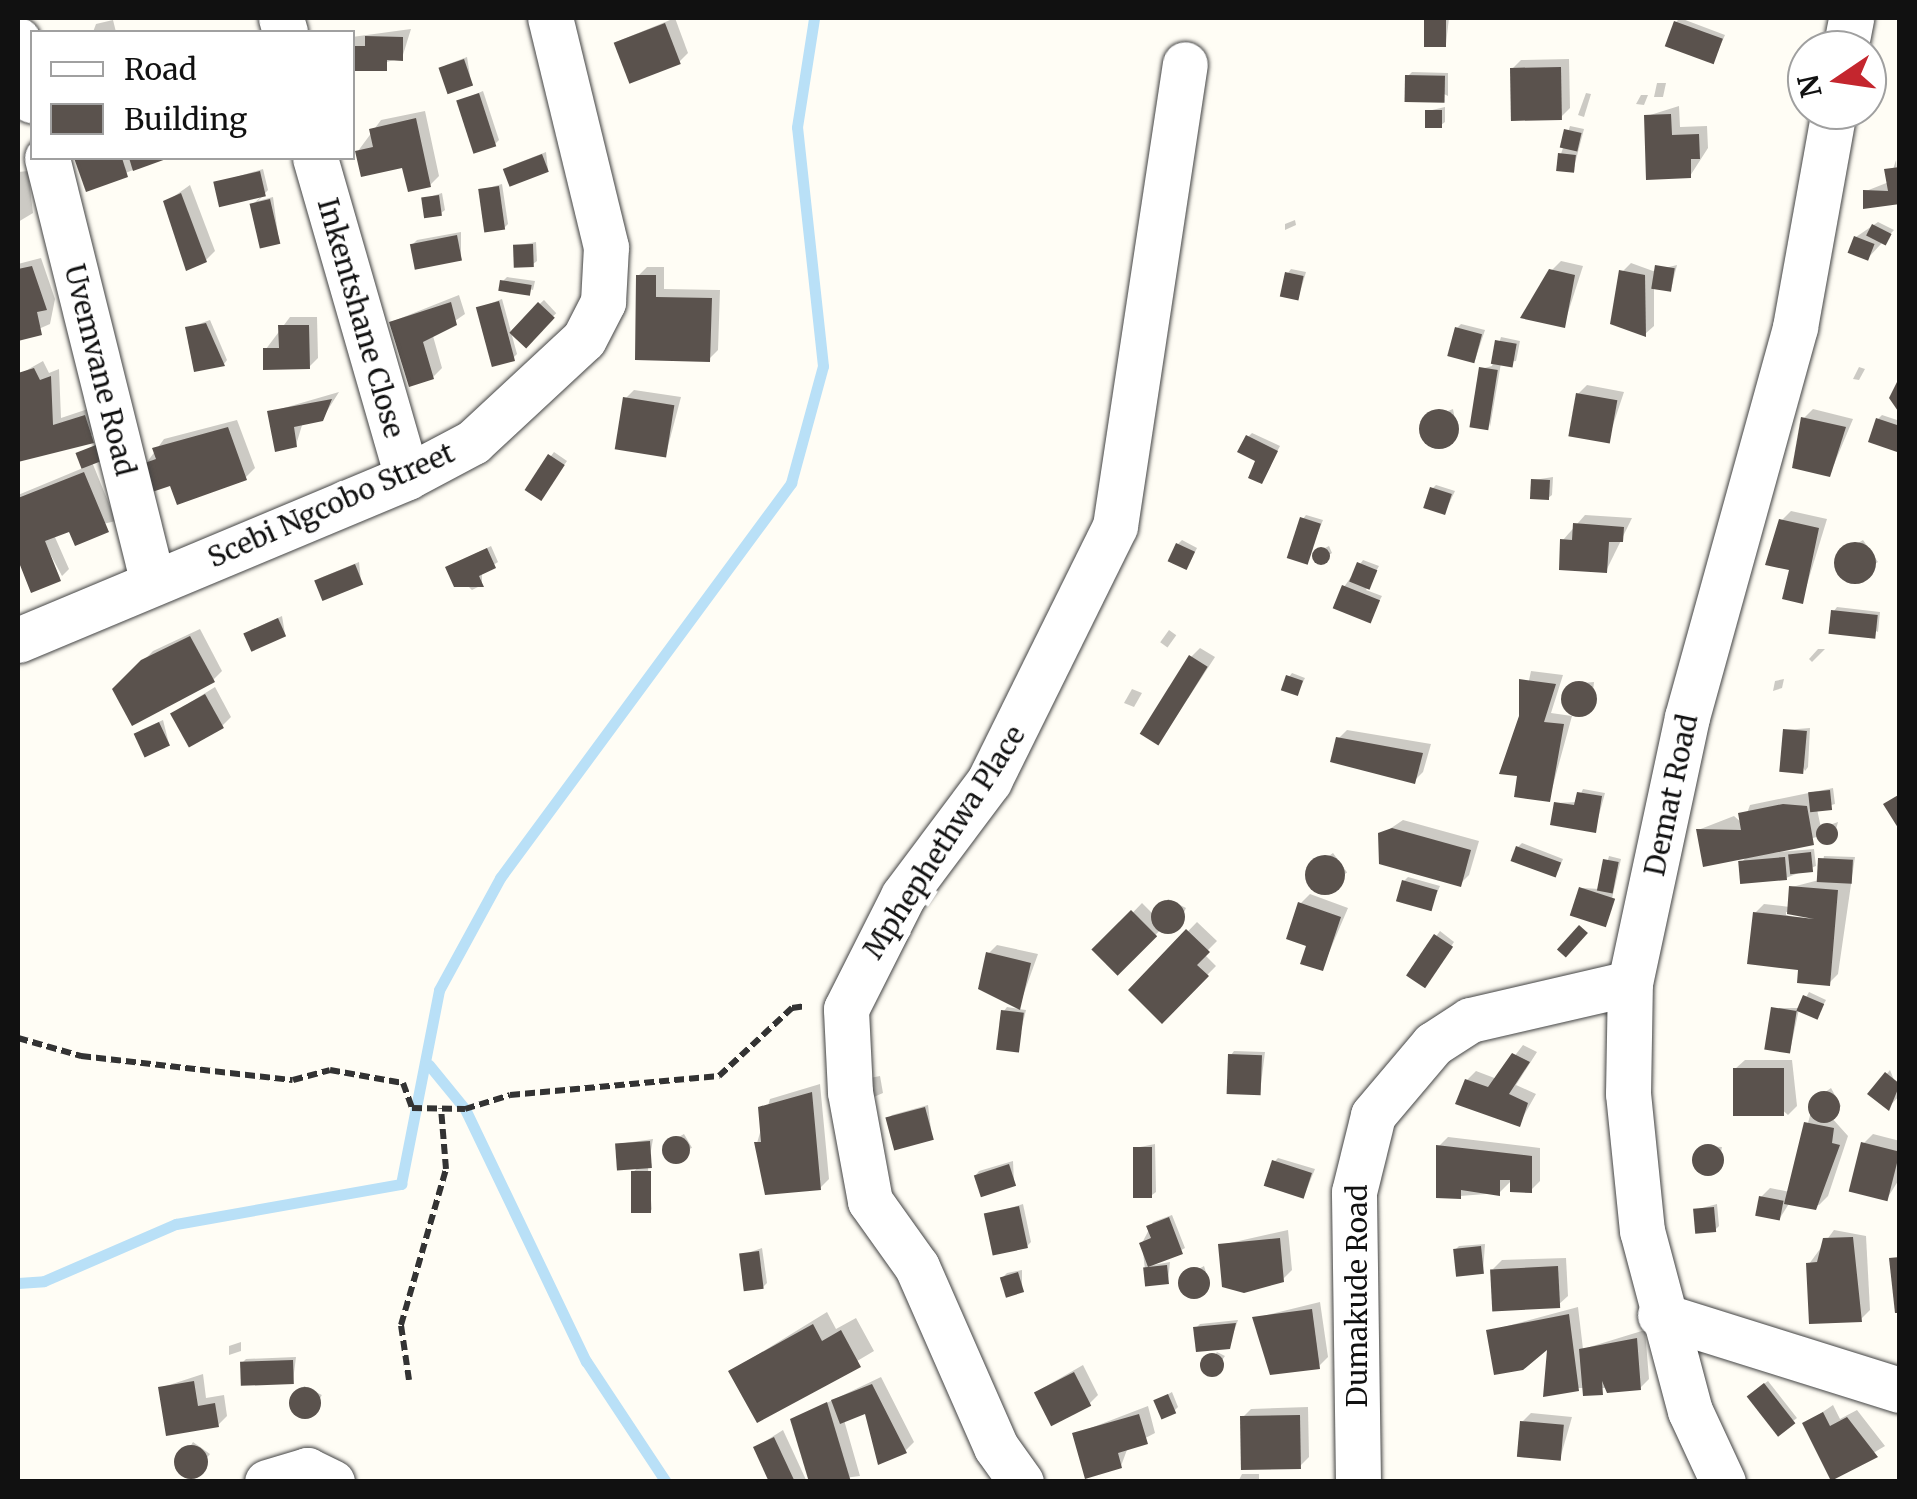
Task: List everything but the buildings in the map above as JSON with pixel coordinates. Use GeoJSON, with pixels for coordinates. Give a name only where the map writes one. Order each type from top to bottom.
{"type":"FeatureCollection","features":[{"type":"Feature","properties":{"kind":"street","name":"Scebi Ngcobo Street"},"geometry":{"type":"LineString","coordinates":[[18,640],[407,478],[473,442],[543,386],[603,302],[598,193],[550,18]]}},
{"type":"Feature","properties":{"kind":"street"},"geometry":{"type":"LineString","coordinates":[[18,40],[30,91]]}},
{"type":"Feature","properties":{"kind":"street","name":"Mphephethwa Place"},"geometry":{"type":"LineString","coordinates":[[1021,1482],[981,1416],[917,1267],[870,1201],[850,1092],[850,999],[903,896],[997,766],[1115,526],[1185,64]]}},
{"type":"Feature","properties":{"kind":"street","name":"Demat Road"},"geometry":{"type":"LineString","coordinates":[[1722,1482],[1660,1315],[1633,1160],[1630,983],[1687,718],[1794,327],[1830,130]]}},
{"type":"Feature","properties":{"kind":"street","name":"Uvemvane Road"},"geometry":{"type":"LineString","coordinates":[[48,160],[153,582]]}},
{"type":"Feature","properties":{"kind":"street","name":"Inkentshane Close"},"geometry":{"type":"LineString","coordinates":[[316,160],[407,478]]}},
{"type":"Feature","properties":{"kind":"street","name":"Dumakude Road"},"geometry":{"type":"LineString","coordinates":[[1358,1482],[1354,1192],[1373,1115],[1405,1072],[1470,1020],[1630,983]]}},
{"type":"Feature","properties":{"kind":"street"},"geometry":{"type":"LineString","coordinates":[[1660,1315],[1900,1390]]}},
{"type":"Feature","properties":{"kind":"street"},"geometry":{"type":"LineString","coordinates":[[267,1482],[307,1470],[332,1482]]}},
{"type":"Feature","properties":{"kind":"path"},"geometry":{"type":"LineString","coordinates":[[18,1038],[82,1056],[292,1080],[330,1070],[404,1084],[412,1108],[441,1108],[719,1076],[792,1008],[850,999]]}},
{"type":"Feature","properties":{"kind":"path"},"geometry":{"type":"LineString","coordinates":[[409,1380],[401,1325],[446,1169],[441,1108]]}},
{"type":"Feature","properties":{"kind":"waterway"},"geometry":{"type":"LineString","coordinates":[[18,1283],[44,1281],[176,1224],[401,1184],[439,990],[500,878],[791,483],[823,366],[797,127],[814,18]]}},
{"type":"Feature","properties":{"kind":"waterway"},"geometry":{"type":"LineString","coordinates":[[429,1065],[465,1109],[586,1361],[666,1482]]}}]}
